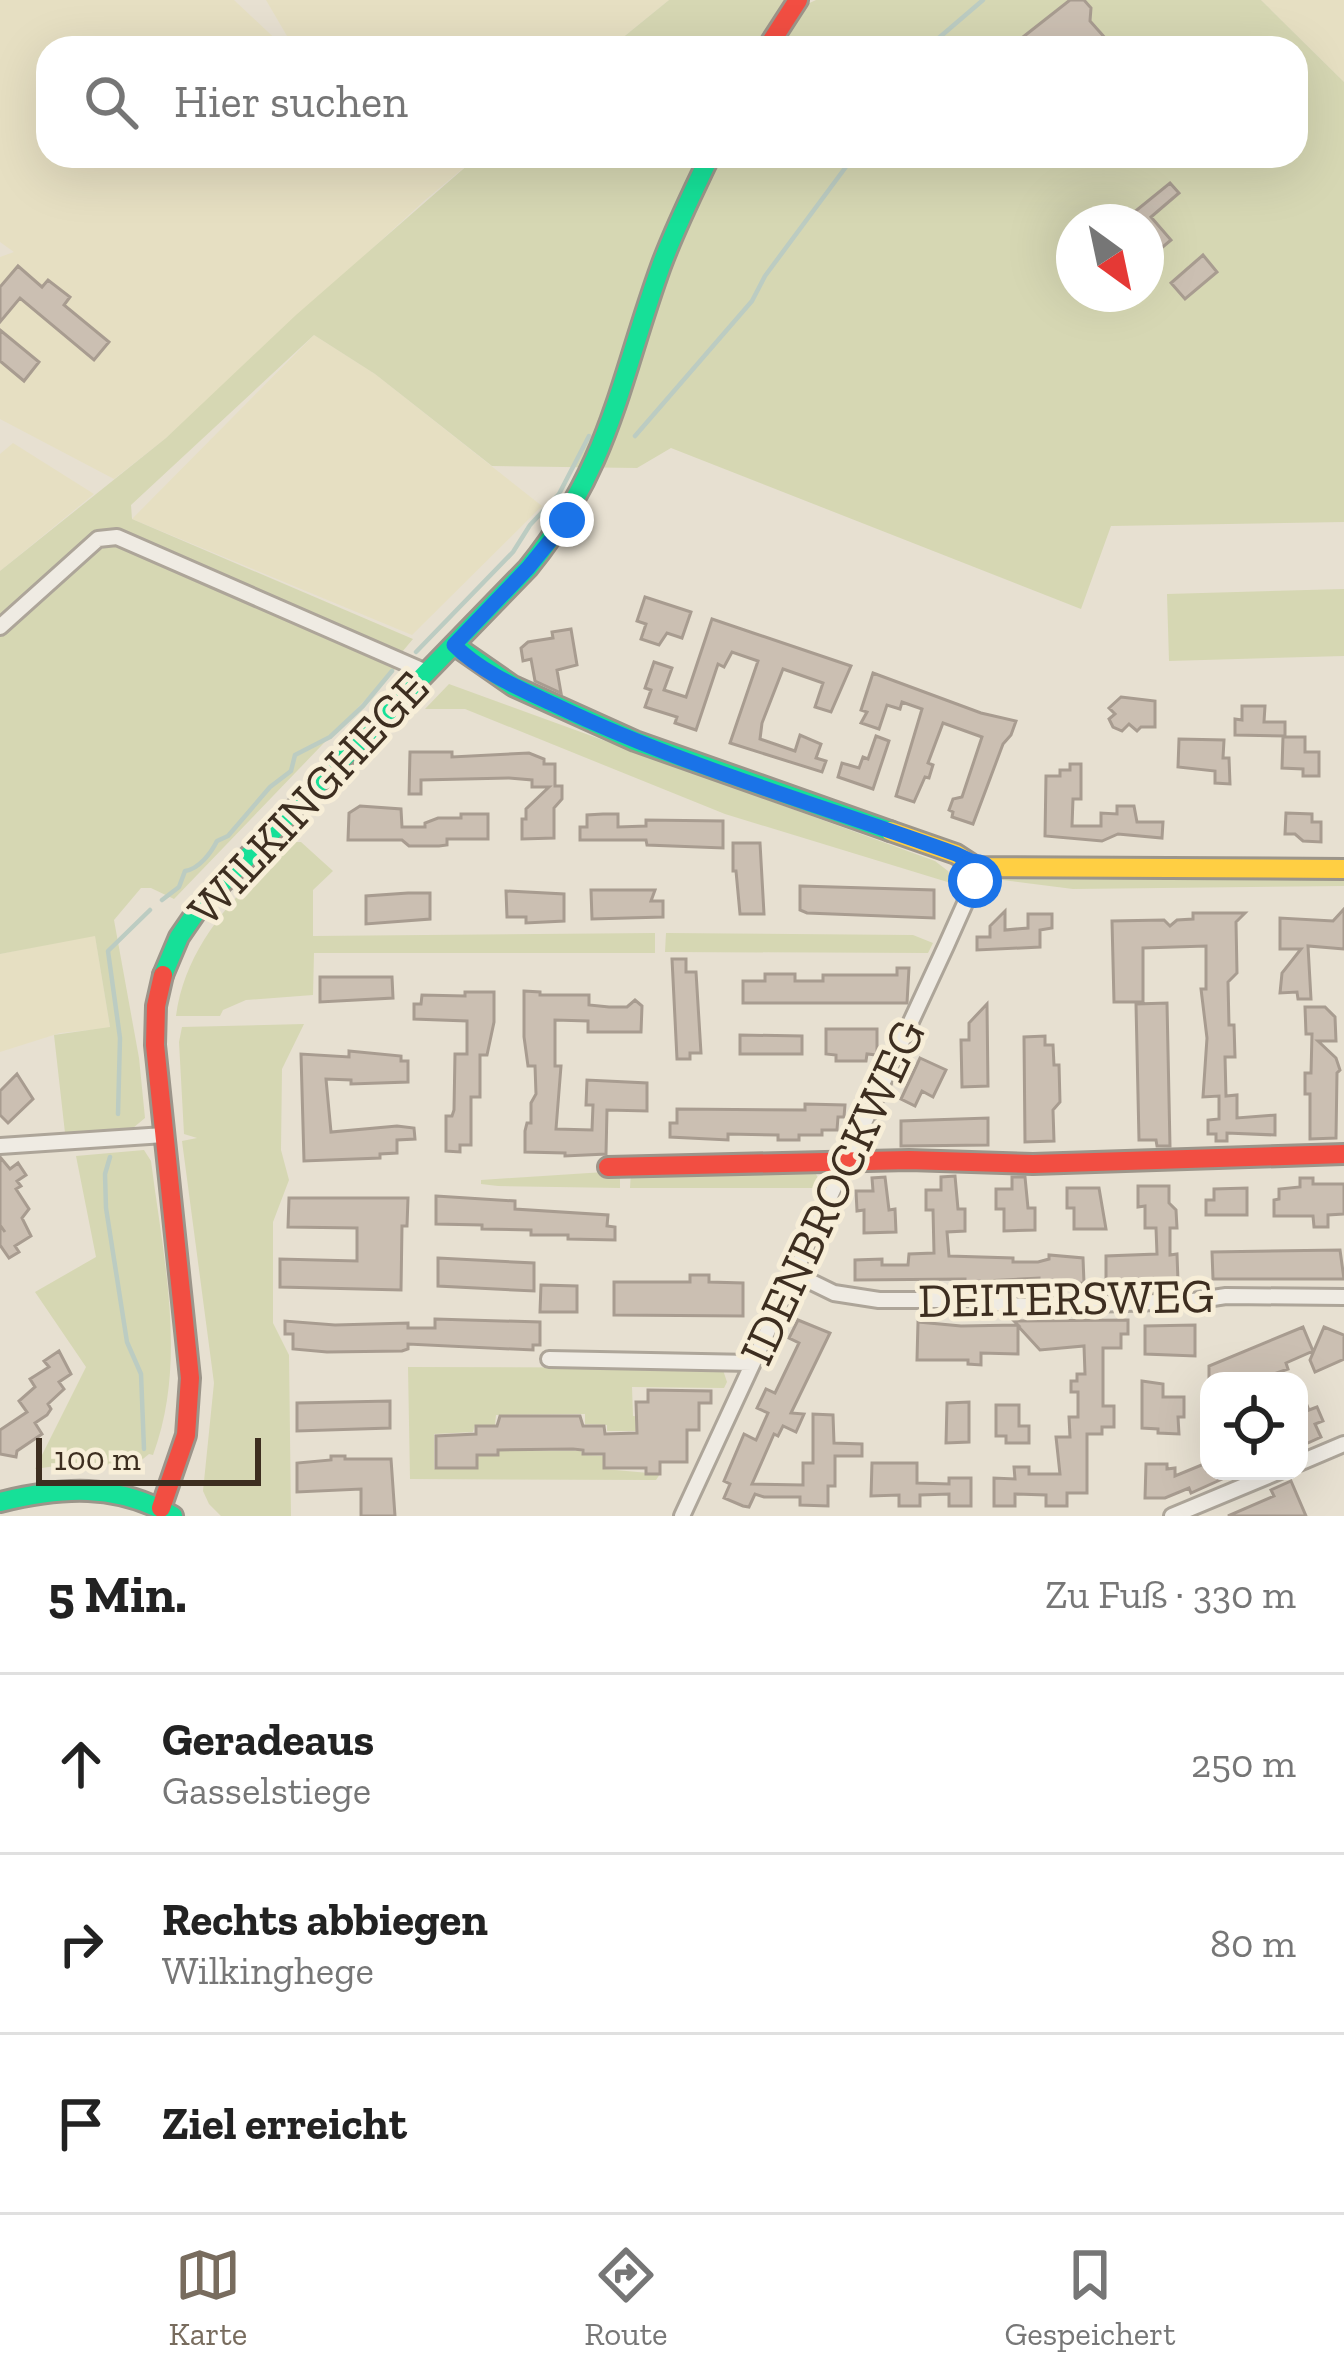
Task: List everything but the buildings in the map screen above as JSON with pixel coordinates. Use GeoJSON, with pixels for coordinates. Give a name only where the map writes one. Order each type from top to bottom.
{"type":"FeatureCollection","features":[{"type":"Feature","properties":{"kind":"street"},"geometry":{"type":"LineString","coordinates":[[775,36],[798,0]]}},
{"type":"Feature","properties":{"kind":"street","name":"WILKINGHEGE"},"geometry":{"type":"LineString","coordinates":[[167,1512],[186,1436],[190,1378],[154,1024],[158,987],[177,937],[201,904],[547,547],[598,465],[657,279],[705,168]]}},
{"type":"Feature","properties":{"kind":"street"},"geometry":{"type":"LineString","coordinates":[[0,627],[98,539],[117,537],[426,672]]}},
{"type":"Feature","properties":{"kind":"street"},"geometry":{"type":"LineString","coordinates":[[454,645],[513,686],[635,741],[956,854],[976,867],[1344,869]]}},
{"type":"Feature","properties":{"kind":"street","name":"IDENBROCKWEG"},"geometry":{"type":"LineString","coordinates":[[682,1516],[975,881],[976,867]]}},
{"type":"Feature","properties":{"kind":"street"},"geometry":{"type":"LineString","coordinates":[[0,1146],[164,1135]]}},
{"type":"Feature","properties":{"kind":"street"},"geometry":{"type":"LineString","coordinates":[[608,1167],[994,1159],[1055,1163],[1344,1154]]}},
{"type":"Feature","properties":{"kind":"street","name":"DEITERSWEG"},"geometry":{"type":"LineString","coordinates":[[793,1273],[834,1293],[880,1300],[974,1300],[1021,1306],[1226,1296],[1344,1297]]}},
{"type":"Feature","properties":{"kind":"street"},"geometry":{"type":"LineString","coordinates":[[549,1359],[752,1363]]}},
{"type":"Feature","properties":{"kind":"street"},"geometry":{"type":"LineString","coordinates":[[1308,1459],[1344,1444]]}},
{"type":"Feature","properties":{"kind":"street"},"geometry":{"type":"LineString","coordinates":[[1172,1516],[1258,1480]]}},
{"type":"Feature","properties":{"kind":"street"},"geometry":{"type":"LineString","coordinates":[[0,1502],[46,1491],[98,1489],[167,1512]]}},
{"type":"Feature","properties":{"kind":"shaded area"},"geometry":{"type":"Polygon","coordinates":[[[0,0],[234,0],[272,36],[36,36],[36,168],[464,168],[166,438],[114,479],[0,419],[0,257],[14,252],[0,242],[0,0]]]}},
{"type":"Feature","properties":{"kind":"shaded area"},"geometry":{"type":"Polygon","coordinates":[[[266,0],[669,0],[625,36],[287,36],[266,0]]]}},
{"type":"Feature","properties":{"kind":"shaded area"},"geometry":{"type":"Polygon","coordinates":[[[1261,0],[1344,0],[1344,82],[1308,46],[1308,36],[1297,36],[1261,0]]]}},
{"type":"Feature","properties":{"kind":"shaded area"},"geometry":{"type":"Polygon","coordinates":[[[314,335],[375,374],[542,506],[412,635],[132,519],[314,335]]]}},
{"type":"Feature","properties":{"kind":"shaded area"},"geometry":{"type":"Polygon","coordinates":[[[13,443],[94,494],[0,571],[0,454],[13,443]]]}},
{"type":"Feature","properties":{"kind":"shaded area"},"geometry":{"type":"Polygon","coordinates":[[[95,935],[110,1028],[60,1033],[0,1052],[0,954],[95,935]]]}},
{"type":"Feature","properties":{"kind":"green space"},"geometry":{"type":"Polygon","coordinates":[[[669,0],[794,0],[801,7],[816,0],[1261,0],[1297,36],[625,36],[669,0]]]}},
{"type":"Feature","properties":{"kind":"green space"},"geometry":{"type":"Polygon","coordinates":[[[1308,46],[1344,82],[1344,522],[1111,526],[1081,609],[671,448],[637,468],[492,466],[375,374],[314,335],[131,505],[132,519],[413,639],[391,665],[396,668],[174,899],[141,888],[114,920],[145,1118],[133,1128],[65,1133],[54,1035],[110,1027],[95,936],[0,954],[0,571],[166,438],[296,315],[464,168],[1308,168],[1308,46]]]}},
{"type":"Feature","properties":{"kind":"green space"},"geometry":{"type":"Polygon","coordinates":[[[1344,589],[1344,656],[1169,661],[1167,594],[1344,589]]]}},
{"type":"Feature","properties":{"kind":"green space"},"geometry":{"type":"Polygon","coordinates":[[[449,684],[935,861],[948,871],[954,884],[725,814],[465,709],[425,709],[449,684]]]}},
{"type":"Feature","properties":{"kind":"green space"},"geometry":{"type":"Polygon","coordinates":[[[294,842],[301,842],[333,871],[313,890],[313,936],[655,933],[655,953],[314,953],[313,995],[246,1000],[220,1016],[176,1016],[203,941],[236,898],[294,842]]]}},
{"type":"Feature","properties":{"kind":"green space"},"geometry":{"type":"Polygon","coordinates":[[[996,874],[1344,878],[1344,886],[1073,889],[995,879],[996,874]]]}},
{"type":"Feature","properties":{"kind":"green space"},"geometry":{"type":"Polygon","coordinates":[[[666,933],[913,935],[933,943],[928,953],[665,952],[666,933]]]}},
{"type":"Feature","properties":{"kind":"green space"},"geometry":{"type":"Polygon","coordinates":[[[304,1024],[282,1069],[281,1150],[289,1180],[273,1222],[273,1323],[289,1355],[291,1516],[221,1516],[203,1491],[214,1383],[182,1141],[197,1138],[184,1134],[179,1042],[182,1027],[304,1024]]]}},
{"type":"Feature","properties":{"kind":"green space"},"geometry":{"type":"Polygon","coordinates":[[[144,1150],[151,1161],[170,1309],[169,1383],[153,1455],[133,1467],[83,1462],[35,1469],[86,1367],[35,1292],[96,1257],[76,1156],[144,1150]]]}},
{"type":"Feature","properties":{"kind":"green space"},"geometry":{"type":"Polygon","coordinates":[[[620,1171],[620,1188],[481,1184],[481,1180],[620,1171]]]}},
{"type":"Feature","properties":{"kind":"green space"},"geometry":{"type":"Polygon","coordinates":[[[631,1171],[808,1172],[820,1182],[818,1188],[630,1188],[631,1171]]]}},
{"type":"Feature","properties":{"kind":"green space"},"geometry":{"type":"Polygon","coordinates":[[[408,1367],[717,1368],[723,1370],[727,1382],[724,1388],[632,1387],[633,1416],[646,1417],[646,1431],[607,1431],[607,1425],[585,1424],[585,1414],[496,1415],[495,1425],[475,1425],[473,1432],[434,1434],[434,1469],[477,1469],[478,1456],[498,1455],[499,1451],[581,1451],[582,1455],[603,1456],[604,1469],[660,1474],[656,1480],[410,1479],[408,1367]]]}},
{"type":"Feature","properties":{"kind":"waterway"},"geometry":{"type":"LineString","coordinates":[[941,36],[983,0]]}},
{"type":"Feature","properties":{"kind":"waterway"},"geometry":{"type":"LineString","coordinates":[[635,436],[752,301],[765,276],[845,168]]}},
{"type":"Feature","properties":{"kind":"waterway"},"geometry":{"type":"LineString","coordinates":[[416,652],[513,552],[559,494],[589,436]]}},
{"type":"Feature","properties":{"kind":"waterway"},"geometry":{"type":"LineString","coordinates":[[162,900],[179,887],[185,871],[204,860],[217,841],[228,836],[270,787],[291,771],[295,755],[330,737],[392,671]]}},
{"type":"Feature","properties":{"kind":"waterway"},"geometry":{"type":"LineString","coordinates":[[118,1114],[120,1038],[108,951],[150,910]]}},
{"type":"Feature","properties":{"kind":"waterway"},"geometry":{"type":"LineString","coordinates":[[110,1157],[105,1174],[106,1208],[127,1342],[141,1374],[144,1449]]}},
{"type":"Feature","properties":{"kind":"traffic: fast"},"geometry":{"type":"LineString","coordinates":[[163,975],[179,937],[201,905],[528,568],[556,531],[610,423],[661,266],[704,168]]}},
{"type":"Feature","properties":{"kind":"traffic: fast"},"geometry":{"type":"LineString","coordinates":[[454,645],[513,686],[635,741],[890,831]]}},
{"type":"Feature","properties":{"kind":"traffic: fast"},"geometry":{"type":"LineString","coordinates":[[0,1502],[88,1491],[131,1498],[173,1516]]}},
{"type":"Feature","properties":{"kind":"traffic: slow"},"geometry":{"type":"LineString","coordinates":[[890,831],[956,854],[976,867],[1344,869]]}},
{"type":"Feature","properties":{"kind":"traffic: jam"},"geometry":{"type":"LineString","coordinates":[[775,36],[798,0]]}},
{"type":"Feature","properties":{"kind":"traffic: jam"},"geometry":{"type":"LineString","coordinates":[[161,1508],[186,1435],[190,1378],[155,1045],[163,975]]}},
{"type":"Feature","properties":{"kind":"traffic: jam"},"geometry":{"type":"LineString","coordinates":[[608,1167],[909,1160],[1033,1164],[1344,1154]]}},
{"type":"Feature","properties":{"kind":"route"},"geometry":{"type":"LineString","coordinates":[[567,520],[454,645],[464,655],[513,686],[635,741],[956,854],[973,862],[978,871],[975,881]]}}]}
